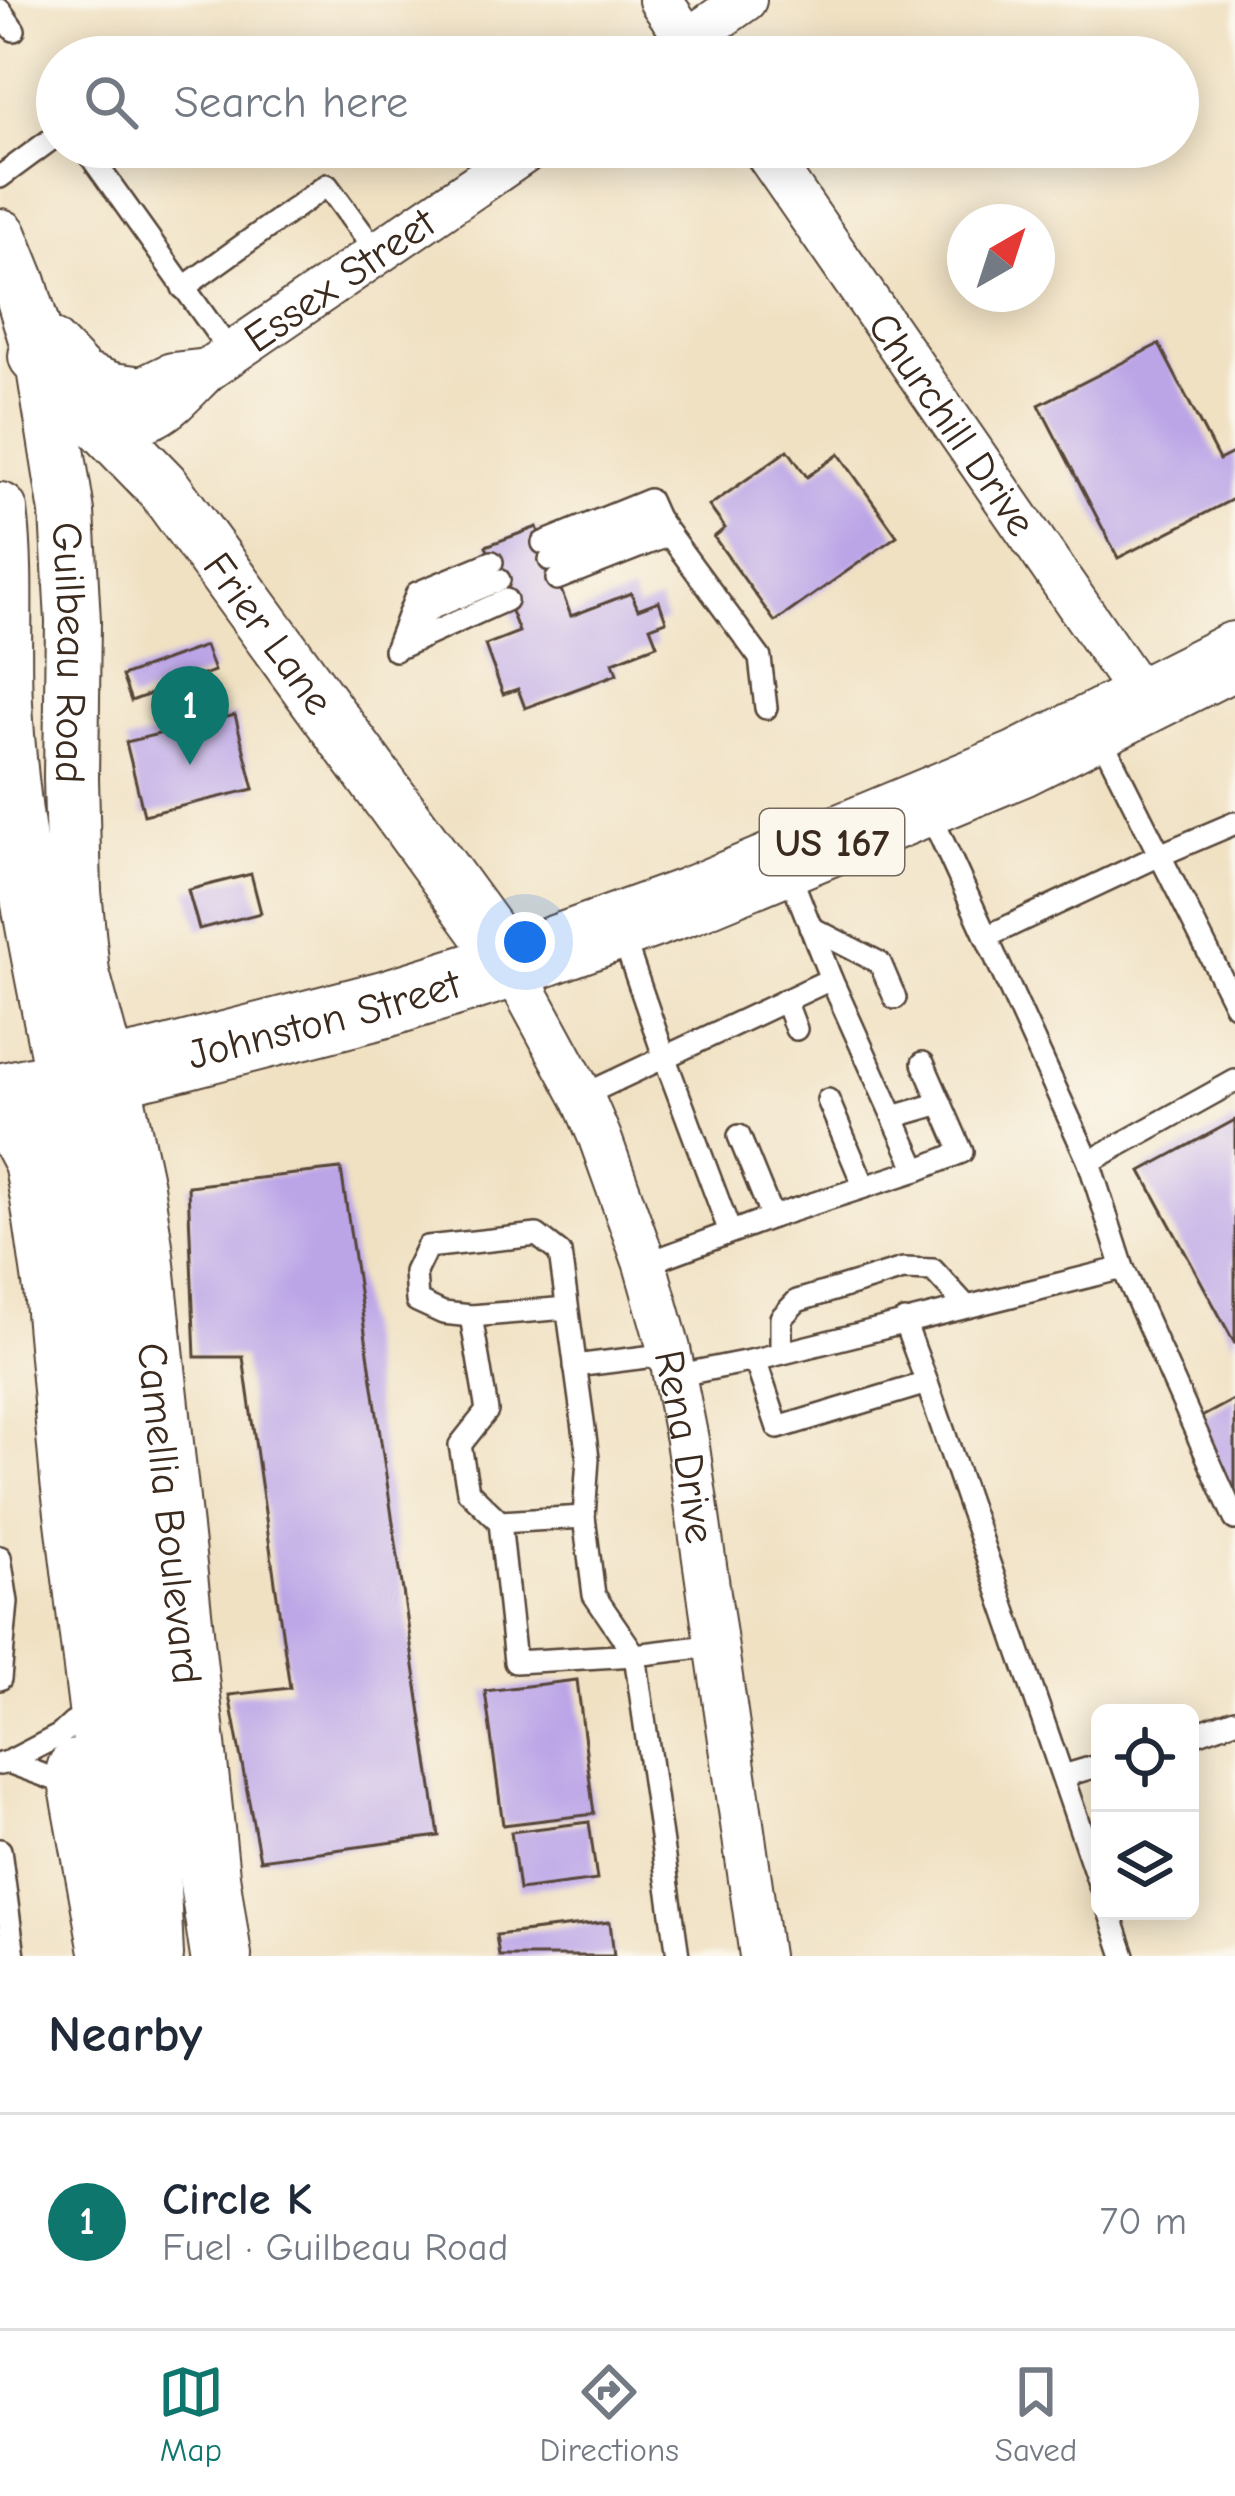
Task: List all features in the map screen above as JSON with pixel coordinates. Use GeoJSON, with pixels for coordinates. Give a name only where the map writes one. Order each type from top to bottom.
{"type":"FeatureCollection","features":[{"type":"Feature","properties":{"kind":"main road","name":"Johnston Street"},"geometry":{"type":"LineString","coordinates":[[0,1097],[385,1004],[689,902],[1019,764],[1235,656]]}},
{"type":"Feature","properties":{"kind":"main road","name":"Camellia Boulevard"},"geometry":{"type":"LineString","coordinates":[[87,1079],[137,1590],[143,1954]]}},
{"type":"Feature","properties":{"kind":"main road","name":"Camellia Boulevard"},"geometry":{"type":"LineString","coordinates":[[87,1079],[133,1187],[221,1956]]}},
{"type":"Feature","properties":{"kind":"main road"},"geometry":{"type":"LineString","coordinates":[[0,1107],[15,1125],[37,1177],[54,1289],[70,1480],[114,1833],[123,1887],[143,1954]]}},
{"type":"Feature","properties":{"kind":"main road"},"geometry":{"type":"LineString","coordinates":[[0,1189],[14,1213],[17,1232],[80,1789],[143,1954]]}},
{"type":"Feature","properties":{"kind":"street"},"geometry":{"type":"LineString","coordinates":[[660,0],[677,36]]}},
{"type":"Feature","properties":{"kind":"street"},"geometry":{"type":"LineString","coordinates":[[702,36],[746,0]]}},
{"type":"Feature","properties":{"kind":"street","name":"Essex Street"},"geometry":{"type":"LineString","coordinates":[[104,424],[148,422],[219,361],[501,168]]}},
{"type":"Feature","properties":{"kind":"street","name":"Churchill Drive"},"geometry":{"type":"LineString","coordinates":[[775,168],[1120,714]]}},
{"type":"Feature","properties":{"kind":"street","name":"Guilbeau Road"},"geometry":{"type":"LineString","coordinates":[[0,236],[67,512],[73,621],[74,892],[87,1079]]}},
{"type":"Feature","properties":{"kind":"street","name":"Essex Street"},"geometry":{"type":"LineString","coordinates":[[24,332],[61,351],[86,374],[113,384],[143,388],[219,361]]}},
{"type":"Feature","properties":{"kind":"street","name":"Frier Lane"},"geometry":{"type":"LineString","coordinates":[[24,332],[162,486],[511,965]]}},
{"type":"Feature","properties":{"kind":"street","name":"Guilbeau Road"},"geometry":{"type":"LineString","coordinates":[[0,510],[5,551],[3,719],[16,809],[43,978],[87,1079]]}},
{"type":"Feature","properties":{"kind":"street","name":"Rena Drive"},"geometry":{"type":"LineString","coordinates":[[511,965],[600,1138],[645,1264],[672,1365],[687,1440],[761,1956]]}},
{"type":"Feature","properties":{"kind":"lane"},"geometry":{"type":"LineString","coordinates":[[0,10],[14,31]]}},
{"type":"Feature","properties":{"kind":"lane"},"geometry":{"type":"LineString","coordinates":[[0,177],[36,150]]}},
{"type":"Feature","properties":{"kind":"lane"},"geometry":{"type":"LineString","coordinates":[[99,168],[184,288],[219,361]]}},
{"type":"Feature","properties":{"kind":"lane"},"geometry":{"type":"LineString","coordinates":[[184,288],[326,185],[377,253]]}},
{"type":"Feature","properties":{"kind":"lane"},"geometry":{"type":"LineString","coordinates":[[663,527],[550,561],[649,500],[663,527],[760,658],[766,708]]}},
{"type":"Feature","properties":{"kind":"lane"},"geometry":{"type":"LineString","coordinates":[[429,610],[394,650],[429,610],[499,581],[429,610]]}},
{"type":"Feature","properties":{"kind":"lane"},"geometry":{"type":"LineString","coordinates":[[1120,714],[1160,855],[1235,1005]]}},
{"type":"Feature","properties":{"kind":"lane"},"geometry":{"type":"LineString","coordinates":[[925,803],[1089,1162],[1123,1268],[1235,1519]]}},
{"type":"Feature","properties":{"kind":"lane"},"geometry":{"type":"LineString","coordinates":[[986,937],[1235,824]]}},
{"type":"Feature","properties":{"kind":"lane"},"geometry":{"type":"LineString","coordinates":[[784,861],[831,980],[917,1170]]}},
{"type":"Feature","properties":{"kind":"lane"},"geometry":{"type":"LineString","coordinates":[[619,926],[730,1232]]}},
{"type":"Feature","properties":{"kind":"lane"},"geometry":{"type":"LineString","coordinates":[[810,927],[880,963],[896,998]]}},
{"type":"Feature","properties":{"kind":"lane"},"geometry":{"type":"LineString","coordinates":[[582,1096],[831,980]]}},
{"type":"Feature","properties":{"kind":"lane"},"geometry":{"type":"LineString","coordinates":[[784,1000],[796,1029]]}},
{"type":"Feature","properties":{"kind":"lane"},"geometry":{"type":"LineString","coordinates":[[701,1039],[710,1063]]}},
{"type":"Feature","properties":{"kind":"lane"},"geometry":{"type":"LineString","coordinates":[[645,1264],[962,1152],[923,1063]]}},
{"type":"Feature","properties":{"kind":"lane"},"geometry":{"type":"LineString","coordinates":[[1089,1162],[1235,1081]]}},
{"type":"Feature","properties":{"kind":"lane"},"geometry":{"type":"LineString","coordinates":[[828,1100],[863,1186]]}},
{"type":"Feature","properties":{"kind":"lane"},"geometry":{"type":"LineString","coordinates":[[893,1117],[941,1103]]}},
{"type":"Feature","properties":{"kind":"lane"},"geometry":{"type":"LineString","coordinates":[[740,1136],[772,1216]]}},
{"type":"Feature","properties":{"kind":"lane"},"geometry":{"type":"LineString","coordinates":[[567,1308],[471,1316],[443,1313],[417,1301],[415,1272],[427,1247],[537,1235],[560,1253],[588,1458],[584,1517],[594,1595],[635,1655],[678,1956]]}},
{"type":"Feature","properties":{"kind":"lane"},"geometry":{"type":"LineString","coordinates":[[575,1366],[755,1360],[1123,1268]]}},
{"type":"Feature","properties":{"kind":"lane"},"geometry":{"type":"LineString","coordinates":[[781,1351],[781,1318],[797,1300],[903,1269],[933,1270],[966,1306]]}},
{"type":"Feature","properties":{"kind":"lane"},"geometry":{"type":"LineString","coordinates":[[471,1316],[487,1411],[460,1445],[468,1491],[500,1522],[515,1662],[716,1645]]}},
{"type":"Feature","properties":{"kind":"lane"},"geometry":{"type":"LineString","coordinates":[[904,1321],[1091,1859]]}},
{"type":"Feature","properties":{"kind":"lane"},"geometry":{"type":"LineString","coordinates":[[755,1360],[778,1428],[927,1383]]}},
{"type":"Feature","properties":{"kind":"lane"},"geometry":{"type":"LineString","coordinates":[[500,1522],[584,1517]]}},
{"type":"Feature","properties":{"kind":"lane"},"geometry":{"type":"LineString","coordinates":[[0,1556],[7,1602],[0,1679]]}},
{"type":"Feature","properties":{"kind":"lane"},"geometry":{"type":"LineString","coordinates":[[1199,1733],[1235,1720]]}},
{"type":"Feature","properties":{"kind":"lane"},"geometry":{"type":"LineString","coordinates":[[4,1763],[60,1735],[73,1723]]}},
{"type":"Feature","properties":{"kind":"lane"},"geometry":{"type":"LineString","coordinates":[[4,1763],[80,1789]]}},
{"type":"Feature","properties":{"kind":"lane"},"geometry":{"type":"LineString","coordinates":[[1063,1776],[1091,1768]]}},
{"type":"Feature","properties":{"kind":"lane"},"geometry":{"type":"LineString","coordinates":[[0,1850],[14,1956]]}},
{"type":"Feature","properties":{"kind":"lane"},"geometry":{"type":"LineString","coordinates":[[1111,1920],[1124,1956]]}},
{"type":"Feature","properties":{"kind":"building"},"geometry":{"type":"Polygon","coordinates":[[[1159,344],[1219,460],[1235,452],[1235,498],[1118,558],[1039,405],[1159,344]]]}},
{"type":"Feature","properties":{"kind":"building"},"geometry":{"type":"Polygon","coordinates":[[[788,450],[807,477],[839,454],[897,536],[775,622],[714,537],[725,528],[709,506],[788,450]]]}},
{"type":"Feature","properties":{"kind":"building"},"geometry":{"type":"Polygon","coordinates":[[[537,527],[571,616],[631,593],[638,609],[659,601],[666,621],[650,627],[657,645],[613,662],[617,674],[525,708],[518,689],[503,694],[485,645],[519,632],[486,546],[537,527]]]}},
{"type":"Feature","properties":{"kind":"building"},"geometry":{"type":"Polygon","coordinates":[[[205,646],[214,671],[131,701],[122,676],[205,646]]]}},
{"type":"Feature","properties":{"kind":"building"},"geometry":{"type":"Polygon","coordinates":[[[235,715],[254,789],[144,815],[126,742],[235,715]]]}},
{"type":"Feature","properties":{"kind":"building"},"geometry":{"type":"Polygon","coordinates":[[[251,874],[261,913],[199,929],[188,890],[251,874]]]}},
{"type":"Feature","properties":{"kind":"building"},"geometry":{"type":"Polygon","coordinates":[[[1235,1120],[1235,1344],[1141,1171],[1235,1120]]]}},
{"type":"Feature","properties":{"kind":"building"},"geometry":{"type":"Polygon","coordinates":[[[341,1169],[439,1836],[260,1860],[229,1695],[290,1688],[243,1357],[195,1357],[188,1186],[341,1169]]]}},
{"type":"Feature","properties":{"kind":"building"},"geometry":{"type":"Polygon","coordinates":[[[1235,1399],[1235,1497],[1194,1421],[1235,1399]]]}},
{"type":"Feature","properties":{"kind":"building"},"geometry":{"type":"Polygon","coordinates":[[[577,1680],[594,1814],[503,1825],[485,1691],[577,1680]]]}},
{"type":"Feature","properties":{"kind":"building"},"geometry":{"type":"Polygon","coordinates":[[[589,1822],[597,1880],[519,1890],[511,1832],[589,1822]]]}},
{"type":"Feature","properties":{"kind":"building"},"geometry":{"type":"Polygon","coordinates":[[[610,1922],[614,1956],[499,1956],[496,1935],[610,1922]]]}},
{"type":"Feature","properties":{"kind":"place","name":"Circle K"},"geometry":{"type":"Point","coordinates":[190,765]}}]}
